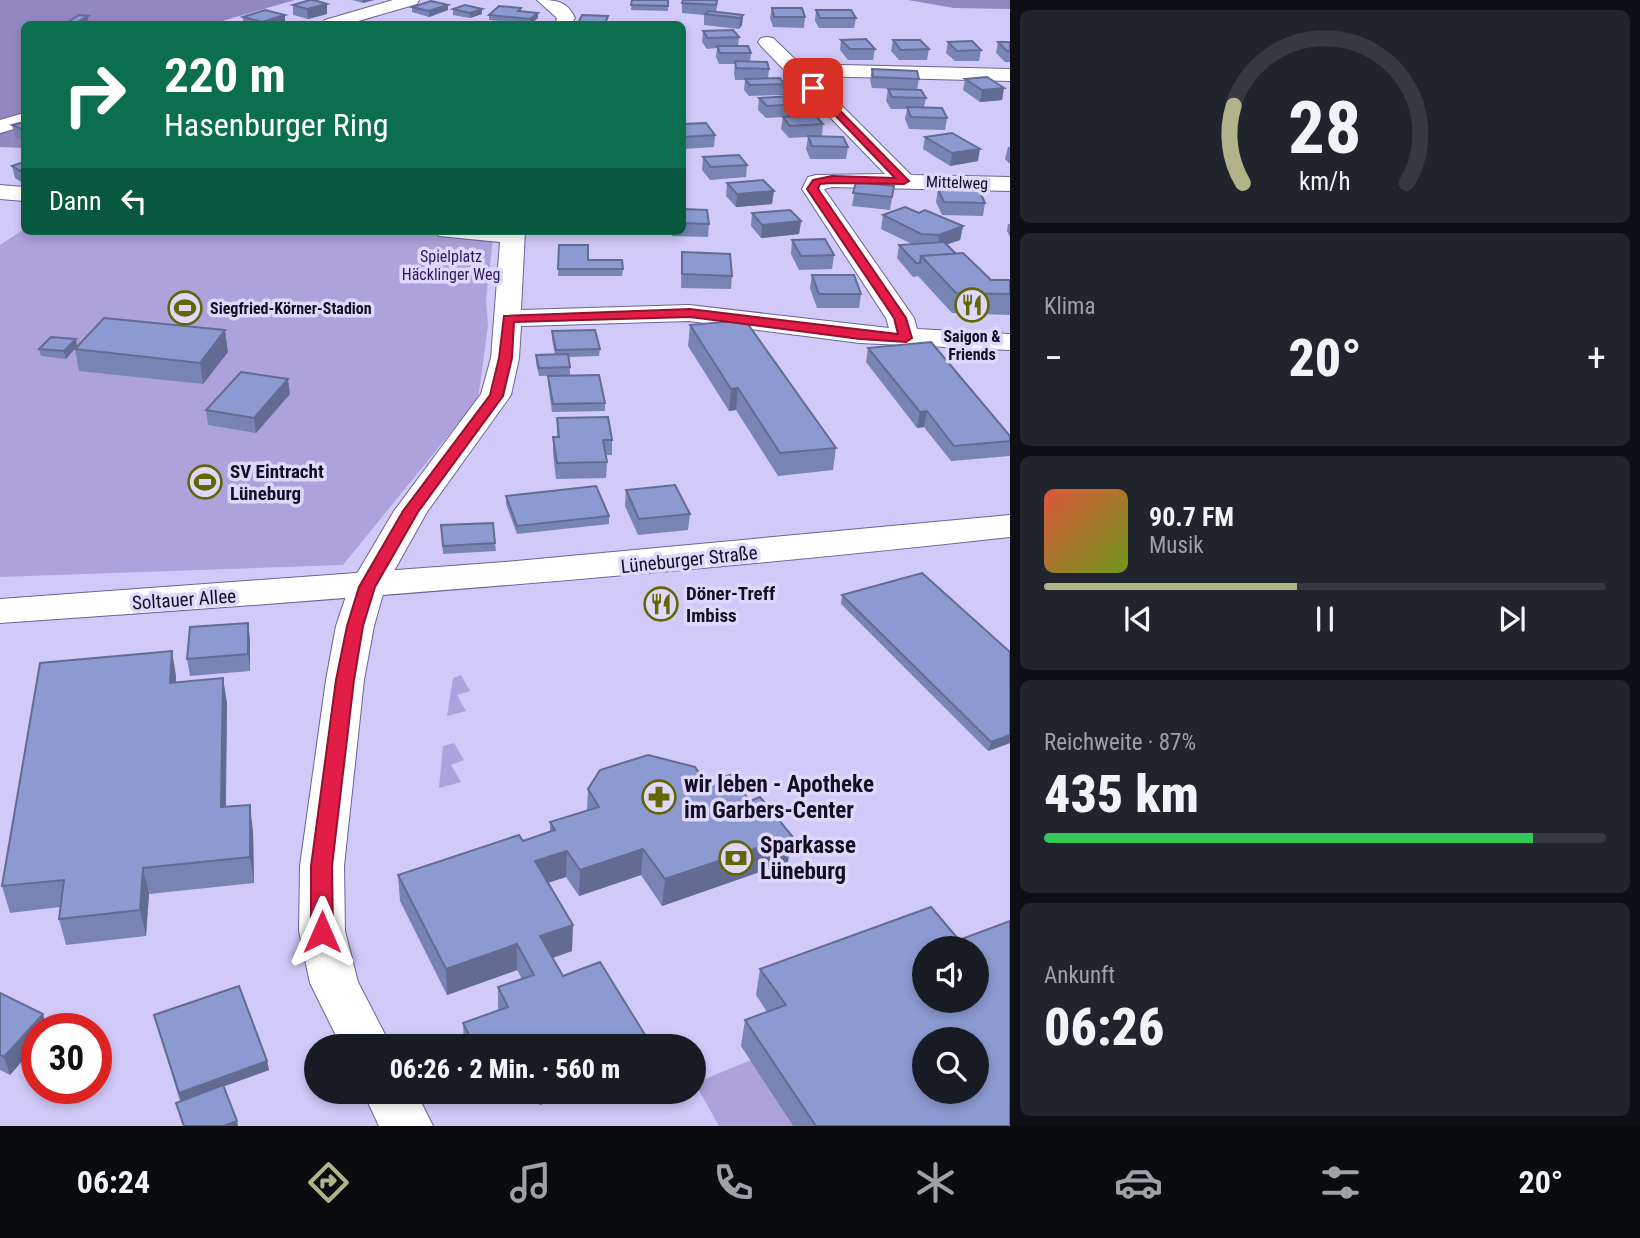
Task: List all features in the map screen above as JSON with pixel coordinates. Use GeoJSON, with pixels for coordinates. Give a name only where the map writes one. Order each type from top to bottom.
{"type":"FeatureCollection","features":[{"type":"Feature","properties":{"kind":"street"},"geometry":{"type":"LineString","coordinates":[[341,21],[411,0]]}},
{"type":"Feature","properties":{"kind":"street"},"geometry":{"type":"LineString","coordinates":[[545,0],[562,11],[566,18],[564,21]]}},
{"type":"Feature","properties":{"kind":"street"},"geometry":{"type":"LineString","coordinates":[[767,41],[904,181]]}},
{"type":"Feature","properties":{"kind":"street"},"geometry":{"type":"LineString","coordinates":[[796,70],[1010,75]]}},
{"type":"Feature","properties":{"kind":"street"},"geometry":{"type":"LineString","coordinates":[[0,127],[21,120]]}},
{"type":"Feature","properties":{"kind":"street","name":"Mittelweg"},"geometry":{"type":"LineString","coordinates":[[906,338],[900,318],[813,189],[816,182],[832,180],[1010,184]]}},
{"type":"Feature","properties":{"kind":"street"},"geometry":{"type":"LineString","coordinates":[[0,192],[21,194]]}},
{"type":"Feature","properties":{"kind":"street"},"geometry":{"type":"LineString","coordinates":[[360,1034],[334,983],[322,932],[322,866],[345,680],[355,626],[367,587],[411,511],[496,396],[505,358],[513,235]]}},
{"type":"Feature","properties":{"kind":"street"},"geometry":{"type":"LineString","coordinates":[[509,318],[690,313],[860,335],[1010,342]]}},
{"type":"Feature","properties":{"kind":"street","name":"Lüneburger Straße"},"geometry":{"type":"LineString","coordinates":[[367,587],[646,564],[1010,526]]}},
{"type":"Feature","properties":{"kind":"street","name":"Soltauer Allee"},"geometry":{"type":"LineString","coordinates":[[0,611],[367,587]]}},
{"type":"Feature","properties":{"kind":"street"},"geometry":{"type":"LineString","coordinates":[[395,1104],[406,1126]]}},
{"type":"Feature","properties":{"kind":"green space","name":"SV Eintracht Lüneburg"},"geometry":{"type":"Polygon","coordinates":[[[21,231],[21,235],[490,237],[493,239],[486,299],[488,326],[478,399],[343,565],[0,577],[0,245],[21,231]]]}},
{"type":"Feature","properties":{"kind":"green space"},"geometry":{"type":"Polygon","coordinates":[[[461,675],[470,691],[457,695],[466,711],[447,716],[453,678],[461,675]]]}},
{"type":"Feature","properties":{"kind":"green space"},"geometry":{"type":"Polygon","coordinates":[[[454,743],[464,760],[451,765],[461,782],[439,788],[443,746],[454,743]]]}},
{"type":"Feature","properties":{"kind":"green space"},"geometry":{"type":"Polygon","coordinates":[[[751,1060],[793,1126],[719,1126],[706,1103],[706,1078],[751,1060]]]}},
{"type":"Feature","properties":{"kind":"shaded area"},"geometry":{"type":"Polygon","coordinates":[[[0,0],[295,0],[222,21],[21,21],[21,148],[0,147],[0,0]]]}},
{"type":"Feature","properties":{"kind":"shaded area"},"geometry":{"type":"Polygon","coordinates":[[[908,0],[1010,0],[1010,9],[954,8],[908,0]]]}},
{"type":"Feature","properties":{"kind":"building"},"geometry":{"type":"Polygon","coordinates":[[[310,0],[327,4],[307,9],[293,5],[310,0]]]}},
{"type":"Feature","properties":{"kind":"building"},"geometry":{"type":"Polygon","coordinates":[[[632,0],[668,0],[668,6],[631,5],[632,0]]]}},
{"type":"Feature","properties":{"kind":"building"},"geometry":{"type":"Polygon","coordinates":[[[683,0],[717,0],[716,5],[682,3],[683,0]]]}},
{"type":"Feature","properties":{"kind":"building"},"geometry":{"type":"Polygon","coordinates":[[[431,1],[448,5],[429,11],[412,7],[431,1]]]}},
{"type":"Feature","properties":{"kind":"building"},"geometry":{"type":"Polygon","coordinates":[[[465,5],[482,9],[470,13],[453,9],[465,5]]]}},
{"type":"Feature","properties":{"kind":"building"},"geometry":{"type":"Polygon","coordinates":[[[499,6],[538,13],[530,19],[489,15],[499,6]]]}},
{"type":"Feature","properties":{"kind":"building"},"geometry":{"type":"Polygon","coordinates":[[[772,8],[802,8],[805,17],[774,17],[772,8]]]}},
{"type":"Feature","properties":{"kind":"building"},"geometry":{"type":"Polygon","coordinates":[[[265,10],[285,15],[265,21],[243,17],[265,10]]]}},
{"type":"Feature","properties":{"kind":"building"},"geometry":{"type":"Polygon","coordinates":[[[816,10],[851,10],[856,18],[820,18],[816,10]]]}},
{"type":"Feature","properties":{"kind":"building"},"geometry":{"type":"Polygon","coordinates":[[[709,11],[743,15],[740,18],[705,14],[709,11]]]}},
{"type":"Feature","properties":{"kind":"building"},"geometry":{"type":"Polygon","coordinates":[[[79,15],[88,16],[79,21],[70,21],[79,15]]]}},
{"type":"Feature","properties":{"kind":"building"},"geometry":{"type":"Polygon","coordinates":[[[582,15],[608,16],[606,21],[579,21],[582,15]]]}},
{"type":"Feature","properties":{"kind":"building"},"geometry":{"type":"Polygon","coordinates":[[[733,30],[739,37],[708,38],[703,31],[733,30]]]}},
{"type":"Feature","properties":{"kind":"building"},"geometry":{"type":"Polygon","coordinates":[[[866,39],[875,49],[850,49],[841,40],[866,39]]]}},
{"type":"Feature","properties":{"kind":"building"},"geometry":{"type":"Polygon","coordinates":[[[893,40],[920,40],[929,49],[901,50],[893,40]]]}},
{"type":"Feature","properties":{"kind":"building"},"geometry":{"type":"Polygon","coordinates":[[[972,41],[981,50],[957,51],[948,42],[972,41]]]}},
{"type":"Feature","properties":{"kind":"building"},"geometry":{"type":"Polygon","coordinates":[[[998,42],[1010,42],[1010,51],[1007,51],[998,42]]]}},
{"type":"Feature","properties":{"kind":"building"},"geometry":{"type":"Polygon","coordinates":[[[717,46],[748,46],[751,53],[720,53],[717,46]]]}},
{"type":"Feature","properties":{"kind":"building"},"geometry":{"type":"Polygon","coordinates":[[[735,61],[767,62],[769,69],[736,68],[735,61]]]}},
{"type":"Feature","properties":{"kind":"building"},"geometry":{"type":"Polygon","coordinates":[[[872,69],[917,71],[919,79],[873,77],[872,69]]]}},
{"type":"Feature","properties":{"kind":"building"},"geometry":{"type":"Polygon","coordinates":[[[987,77],[1004,88],[982,90],[965,79],[987,77]]]}},
{"type":"Feature","properties":{"kind":"building"},"geometry":{"type":"Polygon","coordinates":[[[780,78],[784,84],[750,85],[745,79],[780,78]]]}},
{"type":"Feature","properties":{"kind":"building"},"geometry":{"type":"Polygon","coordinates":[[[888,89],[921,90],[926,98],[892,97],[888,89]]]}},
{"type":"Feature","properties":{"kind":"building"},"geometry":{"type":"Polygon","coordinates":[[[794,96],[802,104],[767,106],[759,98],[794,96]]]}},
{"type":"Feature","properties":{"kind":"building"},"geometry":{"type":"Polygon","coordinates":[[[907,107],[942,108],[947,118],[911,117],[907,107]]]}},
{"type":"Feature","properties":{"kind":"building"},"geometry":{"type":"Polygon","coordinates":[[[815,115],[823,124],[790,126],[783,117],[815,115]]]}},
{"type":"Feature","properties":{"kind":"building"},"geometry":{"type":"Polygon","coordinates":[[[706,123],[715,135],[686,137],[686,124],[706,123]]]}},
{"type":"Feature","properties":{"kind":"building"},"geometry":{"type":"Polygon","coordinates":[[[952,133],[980,149],[952,153],[925,137],[952,133]]]}},
{"type":"Feature","properties":{"kind":"building"},"geometry":{"type":"Polygon","coordinates":[[[808,136],[843,137],[848,147],[812,146],[808,136]]]}},
{"type":"Feature","properties":{"kind":"building"},"geometry":{"type":"Polygon","coordinates":[[[739,155],[747,165],[711,167],[703,157],[739,155]]]}},
{"type":"Feature","properties":{"kind":"building"},"geometry":{"type":"Polygon","coordinates":[[[21,163],[21,171],[12,166],[21,163]]]}},
{"type":"Feature","properties":{"kind":"building"},"geometry":{"type":"Polygon","coordinates":[[[763,180],[774,191],[737,194],[727,183],[763,180]]]}},
{"type":"Feature","properties":{"kind":"building"},"geometry":{"type":"Polygon","coordinates":[[[856,182],[894,186],[892,197],[853,193],[856,182]]]}},
{"type":"Feature","properties":{"kind":"building"},"geometry":{"type":"Polygon","coordinates":[[[938,189],[979,190],[985,203],[944,202],[938,189]]]}},
{"type":"Feature","properties":{"kind":"building"},"geometry":{"type":"Polygon","coordinates":[[[905,207],[919,213],[925,210],[963,226],[939,235],[921,234],[883,215],[905,207]]]}},
{"type":"Feature","properties":{"kind":"building"},"geometry":{"type":"Polygon","coordinates":[[[686,209],[707,210],[709,224],[686,223],[686,209]]]}},
{"type":"Feature","properties":{"kind":"building"},"geometry":{"type":"Polygon","coordinates":[[[790,210],[801,221],[762,225],[752,213],[790,210]]]}},
{"type":"Feature","properties":{"kind":"building"},"geometry":{"type":"Polygon","coordinates":[[[825,239],[834,255],[801,256],[792,240],[825,239]]]}},
{"type":"Feature","properties":{"kind":"building"},"geometry":{"type":"Polygon","coordinates":[[[944,242],[956,254],[921,256],[920,263],[916,263],[899,245],[944,242]]]}},
{"type":"Feature","properties":{"kind":"building"},"geometry":{"type":"Polygon","coordinates":[[[559,245],[588,245],[588,260],[622,260],[623,269],[558,269],[559,245]]]}},
{"type":"Feature","properties":{"kind":"building"},"geometry":{"type":"Polygon","coordinates":[[[682,252],[730,254],[732,276],[682,274],[682,252]]]}},
{"type":"Feature","properties":{"kind":"building"},"geometry":{"type":"Polygon","coordinates":[[[963,253],[991,280],[1010,280],[1010,294],[956,293],[921,256],[963,253]]]}},
{"type":"Feature","properties":{"kind":"building"},"geometry":{"type":"Polygon","coordinates":[[[812,275],[854,275],[861,294],[819,294],[812,275]]]}},
{"type":"Feature","properties":{"kind":"building"},"geometry":{"type":"Polygon","coordinates":[[[104,318],[225,330],[200,363],[75,349],[104,318]]]}},
{"type":"Feature","properties":{"kind":"building"},"geometry":{"type":"Polygon","coordinates":[[[745,320],[836,448],[780,453],[738,388],[731,389],[690,325],[745,320]]]}},
{"type":"Feature","properties":{"kind":"building"},"geometry":{"type":"Polygon","coordinates":[[[595,330],[600,349],[556,350],[552,331],[595,330]]]}},
{"type":"Feature","properties":{"kind":"building"},"geometry":{"type":"Polygon","coordinates":[[[51,337],[76,339],[64,351],[39,349],[51,337]]]}},
{"type":"Feature","properties":{"kind":"building"},"geometry":{"type":"Polygon","coordinates":[[[931,342],[1010,436],[1010,441],[954,446],[927,411],[920,412],[868,348],[931,342]]]}},
{"type":"Feature","properties":{"kind":"building"},"geometry":{"type":"Polygon","coordinates":[[[568,354],[570,367],[539,368],[536,355],[568,354]]]}},
{"type":"Feature","properties":{"kind":"building"},"geometry":{"type":"Polygon","coordinates":[[[241,372],[288,379],[254,418],[206,410],[241,372]]]}},
{"type":"Feature","properties":{"kind":"building"},"geometry":{"type":"Polygon","coordinates":[[[599,375],[605,403],[553,404],[548,376],[599,375]]]}},
{"type":"Feature","properties":{"kind":"building"},"geometry":{"type":"Polygon","coordinates":[[[608,417],[612,440],[603,440],[607,462],[557,463],[553,437],[559,437],[557,418],[608,417]]]}},
{"type":"Feature","properties":{"kind":"building"},"geometry":{"type":"Polygon","coordinates":[[[675,485],[690,514],[639,519],[626,490],[675,485]]]}},
{"type":"Feature","properties":{"kind":"building"},"geometry":{"type":"Polygon","coordinates":[[[596,486],[609,516],[517,526],[506,496],[596,486]]]}},
{"type":"Feature","properties":{"kind":"building"},"geometry":{"type":"Polygon","coordinates":[[[493,523],[495,543],[443,546],[441,525],[493,523]]]}},
{"type":"Feature","properties":{"kind":"building"},"geometry":{"type":"Polygon","coordinates":[[[922,573],[1010,652],[1010,735],[991,742],[842,595],[922,573]]]}},
{"type":"Feature","properties":{"kind":"building"},"geometry":{"type":"Polygon","coordinates":[[[248,623],[248,654],[187,659],[190,627],[248,623]]]}},
{"type":"Feature","properties":{"kind":"building"},"geometry":{"type":"Polygon","coordinates":[[[172,651],[170,683],[223,678],[221,807],[250,805],[250,857],[143,868],[140,910],[59,919],[64,880],[2,886],[40,663],[172,651]]]}},
{"type":"Feature","properties":{"kind":"building"},"geometry":{"type":"Polygon","coordinates":[[[648,755],[695,767],[706,783],[730,775],[750,801],[760,797],[792,836],[665,879],[643,849],[580,870],[567,851],[535,861],[573,925],[540,936],[563,976],[600,962],[645,1034],[469,1034],[463,1023],[508,1007],[498,987],[534,975],[517,944],[446,969],[398,875],[519,835],[523,841],[555,830],[550,822],[599,807],[588,789],[600,770],[648,755]]]}},
{"type":"Feature","properties":{"kind":"building"},"geometry":{"type":"Polygon","coordinates":[[[931,907],[956,936],[912,936],[912,1013],[989,1013],[989,936],[970,936],[1010,921],[1010,1126],[816,1126],[745,1020],[786,1005],[760,969],[931,907]]]}},
{"type":"Feature","properties":{"kind":"building"},"geometry":{"type":"Polygon","coordinates":[[[239,986],[267,1061],[179,1093],[154,1015],[239,986]]]}},
{"type":"Feature","properties":{"kind":"building"},"geometry":{"type":"Polygon","coordinates":[[[0,993],[41,1013],[21,1013],[21,1038],[4,1057],[0,1055],[0,993]]]}},
{"type":"Feature","properties":{"kind":"building"},"geometry":{"type":"Polygon","coordinates":[[[223,1085],[237,1121],[224,1126],[184,1126],[176,1103],[223,1085]]]}},
{"type":"Feature","properties":{"kind":"place","name":"Saigon & Friends"},"geometry":{"type":"Point","coordinates":[972,305]}},
{"type":"Feature","properties":{"kind":"place","name":"Siegfried-Körner-Stadion"},"geometry":{"type":"Point","coordinates":[185,308]}},
{"type":"Feature","properties":{"kind":"place","name":"SV Eintracht Lüneburg"},"geometry":{"type":"Point","coordinates":[205,482]}},
{"type":"Feature","properties":{"kind":"place","name":"Döner-Treff Imbiss"},"geometry":{"type":"Point","coordinates":[661,604]}},
{"type":"Feature","properties":{"kind":"place","name":"wir leben - Apotheke im Garbers-Center"},"geometry":{"type":"Point","coordinates":[659,797]}},
{"type":"Feature","properties":{"kind":"place","name":"Sparkasse Lüneburg"},"geometry":{"type":"Point","coordinates":[736,858]}},
{"type":"Feature","properties":{"kind":"route"},"geometry":{"type":"LineString","coordinates":[[322,932],[322,866],[345,680],[355,626],[367,587],[411,511],[496,396],[505,358],[509,318],[690,313],[860,335],[906,338],[900,318],[813,189],[816,182],[832,180],[904,181],[813,88]]}},
{"type":"Feature","properties":{"kind":"park label","name":"Spielplatz Häcklinger Weg"},"geometry":{"type":"Point","coordinates":[451,265]}}]}
